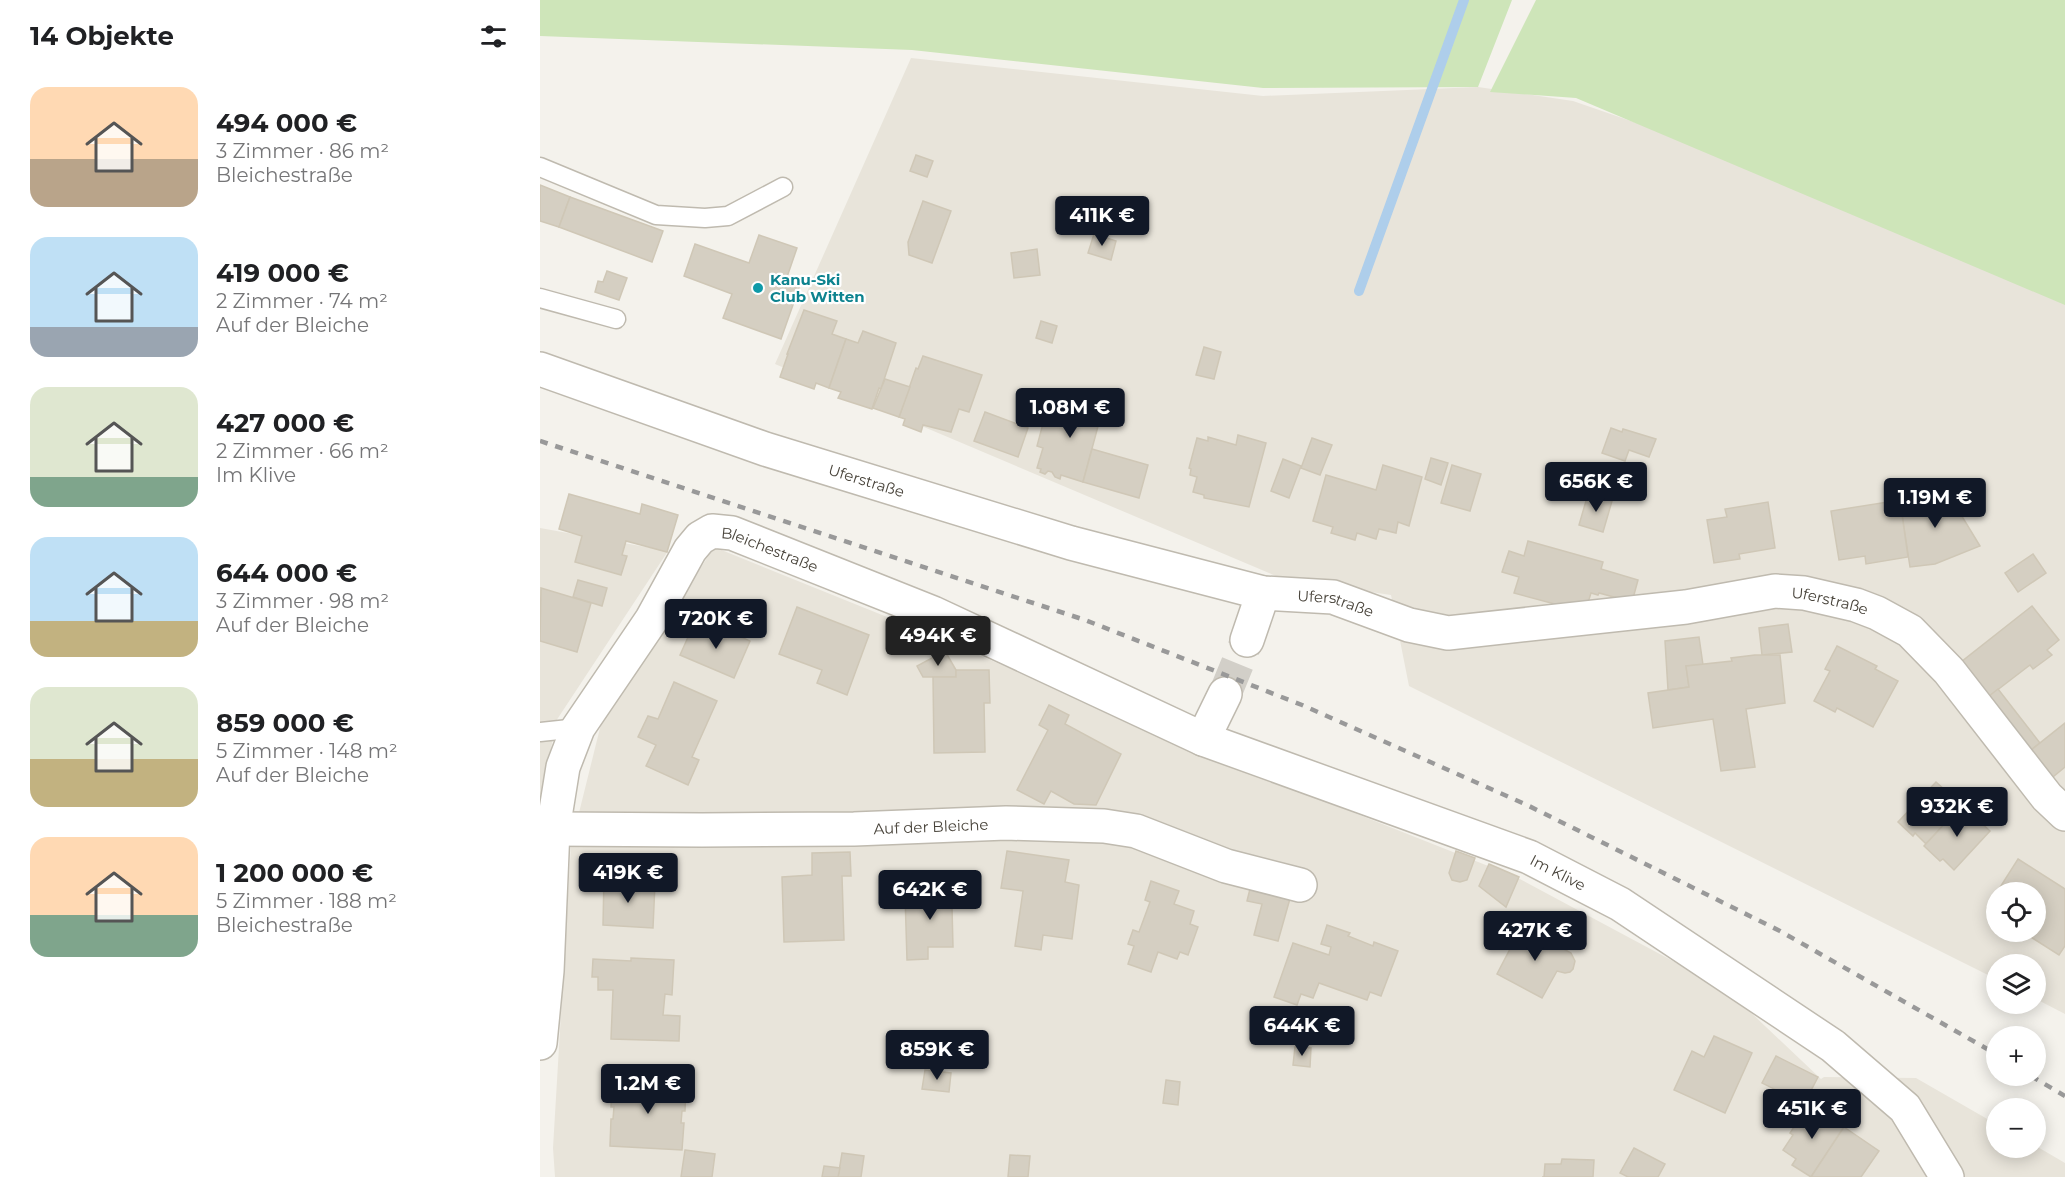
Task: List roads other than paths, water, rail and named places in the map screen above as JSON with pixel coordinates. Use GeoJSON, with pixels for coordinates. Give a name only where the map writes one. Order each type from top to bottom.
{"type":"FeatureCollection","features":[{"type":"Feature","properties":{"kind":"street","name":"Uferstraße"},"geometry":{"type":"LineString","coordinates":[[540,369],[788,456],[1071,543],[1263,593],[1333,597],[1409,625],[1448,633],[1686,607],[1775,591],[1804,593],[1856,605],[1877,613],[1910,631],[1949,671],[2047,797],[2065,814]]}},
{"type":"Feature","properties":{"kind":"street","name":"Bleichestraße"},"geometry":{"type":"LineString","coordinates":[[540,1043],[553,829],[563,767],[578,728],[652,620],[690,550],[700,538],[712,531],[732,533],[933,613],[1203,739]]}},
{"type":"Feature","properties":{"kind":"street"},"geometry":{"type":"LineString","coordinates":[[1247,640],[1263,593]]}},
{"type":"Feature","properties":{"kind":"street"},"geometry":{"type":"LineString","coordinates":[[1203,739],[1225,694]]}},
{"type":"Feature","properties":{"kind":"street","name":"Im Klive"},"geometry":{"type":"LineString","coordinates":[[1203,739],[1529,857],[1620,904],[1833,1046],[1905,1108],[1947,1177]]}},
{"type":"Feature","properties":{"kind":"street","name":"Auf der Bleiche"},"geometry":{"type":"LineString","coordinates":[[553,829],[842,829],[1006,823],[1104,826],[1136,831],[1226,866],[1300,885]]}},
{"type":"Feature","properties":{"kind":"lane"},"geometry":{"type":"LineString","coordinates":[[540,167],[656,215],[705,218],[728,216],[783,188]]}},
{"type":"Feature","properties":{"kind":"lane"},"geometry":{"type":"LineString","coordinates":[[540,298],[616,319]]}},
{"type":"Feature","properties":{"kind":"lane"},"geometry":{"type":"LineString","coordinates":[[540,732],[578,728]]}},
{"type":"Feature","properties":{"kind":"waterway"},"geometry":{"type":"LineString","coordinates":[[1359,291],[1464,0]]}},
{"type":"Feature","properties":{"kind":"tunnel"},"geometry":{"type":"LineString","coordinates":[[1225,694],[1247,640]]}},
{"type":"Feature","properties":{"kind":"railway"},"geometry":{"type":"LineString","coordinates":[[540,441],[1085,620],[1302,705],[1527,805],[1780,931],[1986,1048]]}},
{"type":"Feature","properties":{"kind":"railway"},"geometry":{"type":"LineString","coordinates":[[2046,1085],[2065,1096]]}},
{"type":"Feature","properties":{"kind":"place","name":"Kanu-Ski Club Witten"},"geometry":{"type":"Point","coordinates":[758,288]}}]}
